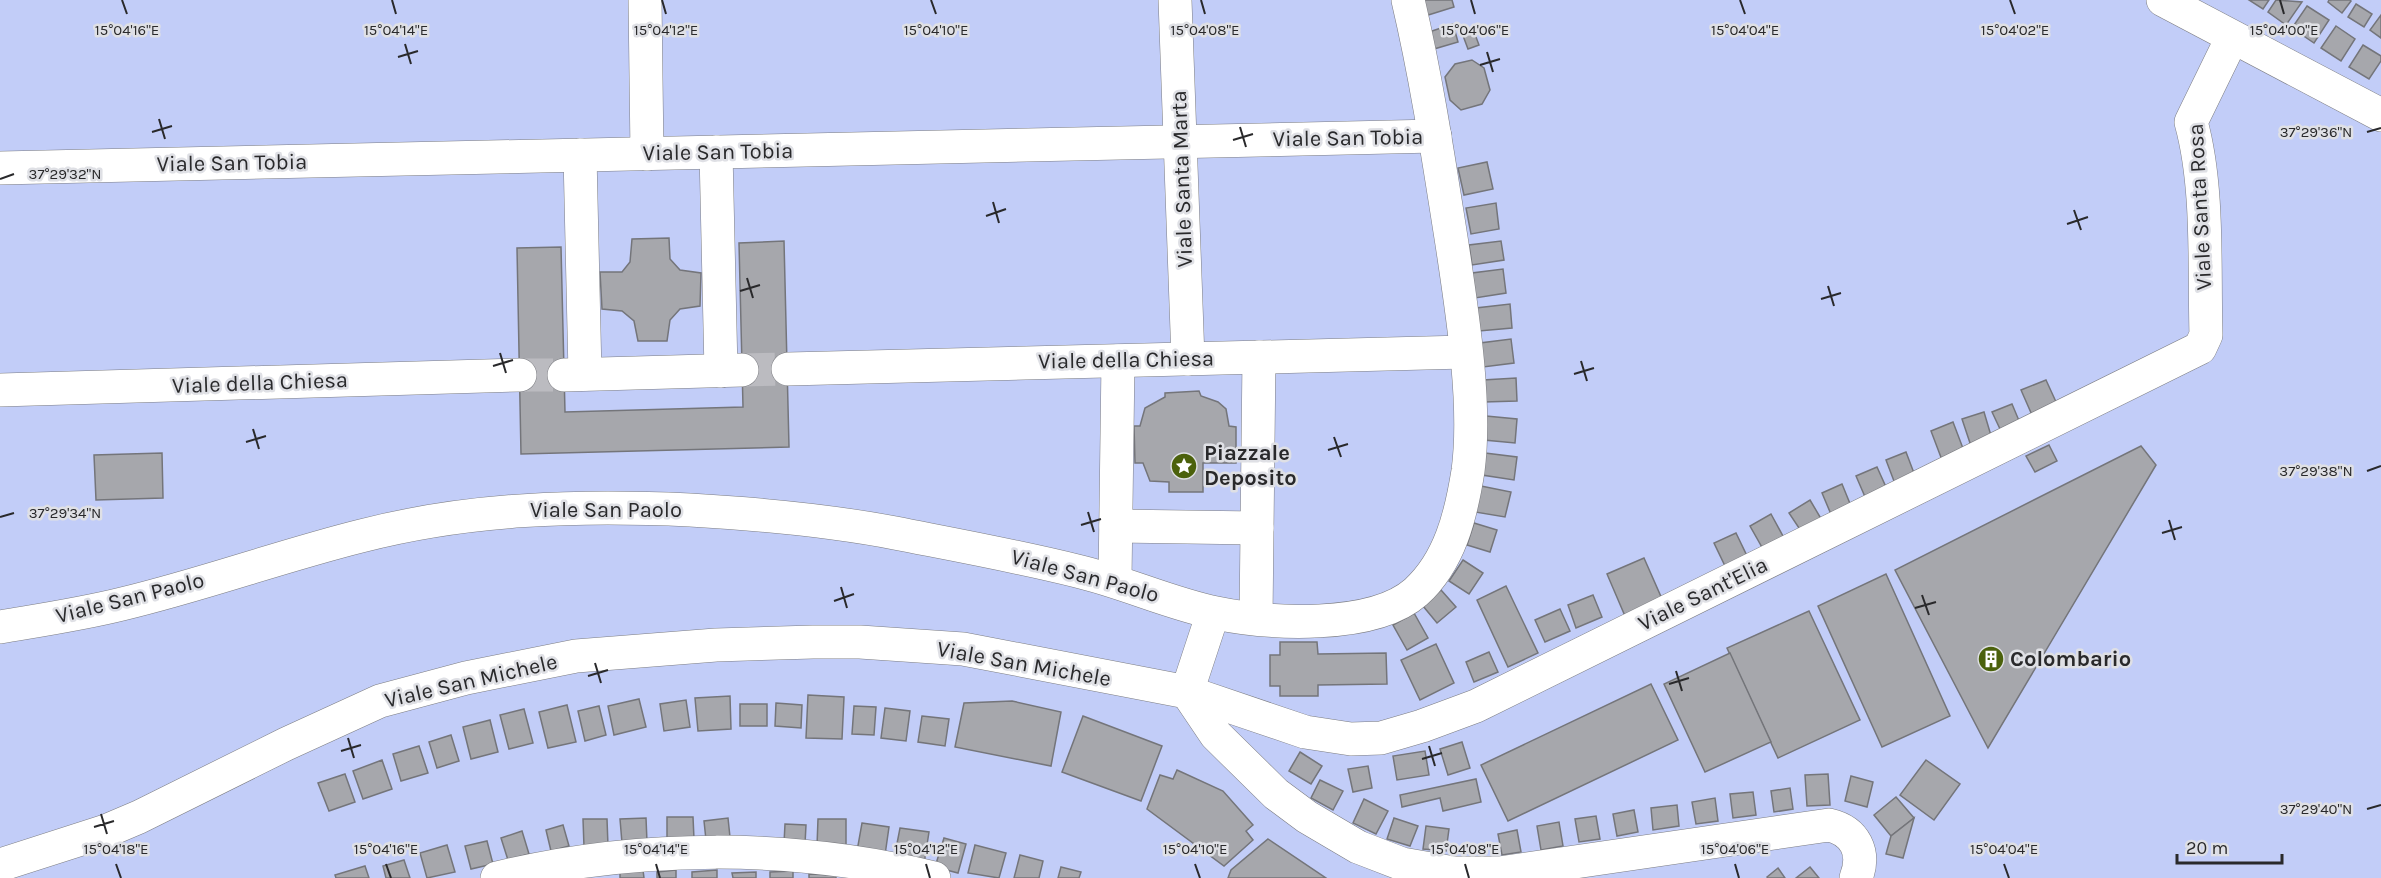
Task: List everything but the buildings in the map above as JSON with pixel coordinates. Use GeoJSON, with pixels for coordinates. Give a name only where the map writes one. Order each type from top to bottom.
{"type":"FeatureCollection","features":[{"type":"Feature","properties":{"kind":"street"},"geometry":{"type":"LineString","coordinates":[[645,0],[647,154]]}},
{"type":"Feature","properties":{"kind":"street","name":"Viale Santa Marta"},"geometry":{"type":"LineString","coordinates":[[1175,0],[1188,359]]}},
{"type":"Feature","properties":{"kind":"street","name":"Viale San Paolo"},"geometry":{"type":"LineString","coordinates":[[0,627],[124,604],[361,535],[483,513],[596,506],[782,516],[849,524],[1115,580],[1213,613],[1256,618],[1354,618],[1377,614],[1399,604],[1434,572],[1452,538],[1468,468],[1470,427],[1460,297],[1435,136],[1408,0]]}},
{"type":"Feature","properties":{"kind":"street"},"geometry":{"type":"LineString","coordinates":[[2163,0],[2381,115]]}},
{"type":"Feature","properties":{"kind":"street","name":"Viale Santa Rosa"},"geometry":{"type":"LineString","coordinates":[[2200,348],[2206,335],[2204,255],[2198,148],[2191,122],[2232,38]]}},
{"type":"Feature","properties":{"kind":"street","name":"Viale San Tobia"},"geometry":{"type":"LineString","coordinates":[[0,168],[1435,136]]}},
{"type":"Feature","properties":{"kind":"street"},"geometry":{"type":"LineString","coordinates":[[580,155],[575,374],[731,370],[716,152]]}},
{"type":"Feature","properties":{"kind":"street","name":"Viale Sant'Elia"},"geometry":{"type":"LineString","coordinates":[[1187,692],[1305,732],[1339,738],[1381,738],[1422,726],[1476,706],[2200,348]]}},
{"type":"Feature","properties":{"kind":"street","name":"Viale della Chiesa"},"geometry":{"type":"LineString","coordinates":[[788,369],[1465,352]]}},
{"type":"Feature","properties":{"kind":"street"},"geometry":{"type":"LineString","coordinates":[[1256,618],[1259,357]]}},
{"type":"Feature","properties":{"kind":"street"},"geometry":{"type":"LineString","coordinates":[[1115,580],[1118,361]]}},
{"type":"Feature","properties":{"kind":"street","name":"Viale della Chiesa"},"geometry":{"type":"LineString","coordinates":[[0,390],[520,375]]}},
{"type":"Feature","properties":{"kind":"street"},"geometry":{"type":"LineString","coordinates":[[1116,526],[1257,528]]}},
{"type":"Feature","properties":{"kind":"street"},"geometry":{"type":"LineString","coordinates":[[1213,613],[1187,692],[1216,735],[1276,794],[1307,817],[1358,847],[1402,864],[1454,873],[1560,871],[1828,825],[1843,828],[1855,841],[1860,859],[1856,878]]}},
{"type":"Feature","properties":{"kind":"street","name":"Viale San Michele"},"geometry":{"type":"LineString","coordinates":[[0,865],[106,831],[139,817],[286,744],[380,701],[466,678],[576,656],[717,645],[860,642],[963,649],[1187,692]]}},
{"type":"Feature","properties":{"kind":"street"},"geometry":{"type":"LineString","coordinates":[[497,878],[546,868],[629,857],[703,853],[843,861],[934,878]]}},
{"type":"Feature","properties":{"kind":"shaded area"},"geometry":{"type":"Polygon","coordinates":[[[0,0],[2381,0],[2381,878],[0,878],[0,0]]]}},
{"type":"Feature","properties":{"kind":"tunnel"},"geometry":{"type":"LineString","coordinates":[[742,370],[788,369]]}},
{"type":"Feature","properties":{"kind":"tunnel"},"geometry":{"type":"LineString","coordinates":[[520,375],[564,375]]}},
{"type":"Feature","properties":{"kind":"place","name":"Piazzale Deposito"},"geometry":{"type":"Point","coordinates":[1184,466]}},
{"type":"Feature","properties":{"kind":"place","name":"Colombario"},"geometry":{"type":"Point","coordinates":[1991,659]}}]}
